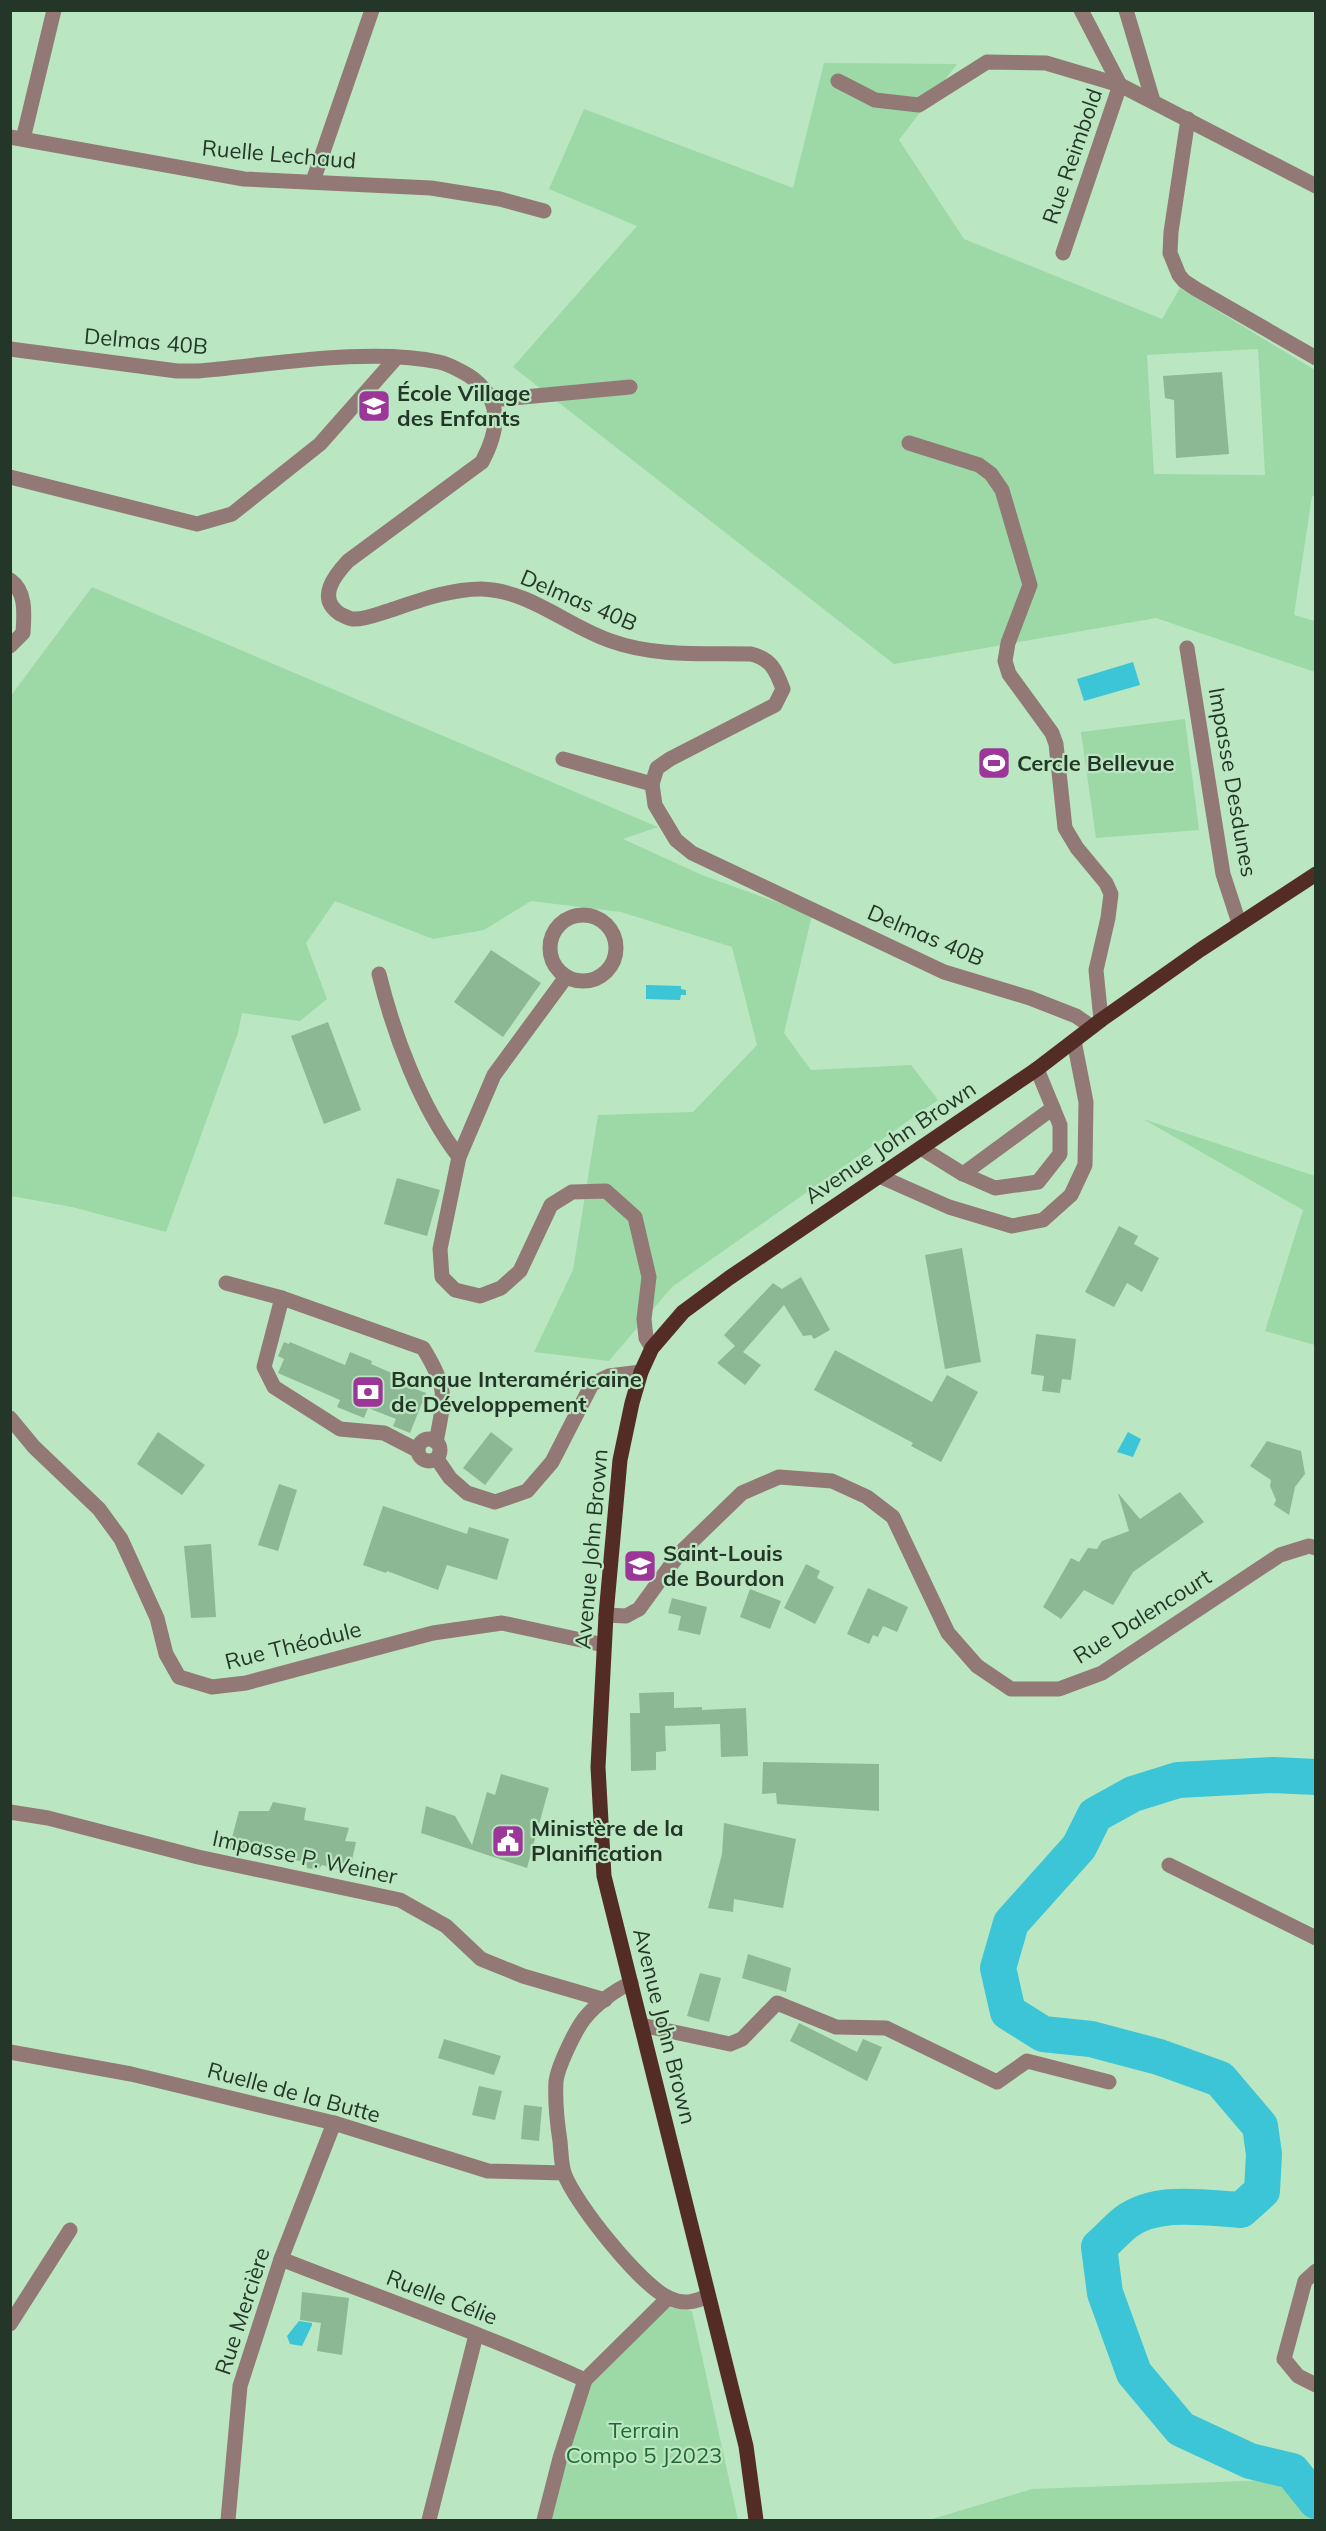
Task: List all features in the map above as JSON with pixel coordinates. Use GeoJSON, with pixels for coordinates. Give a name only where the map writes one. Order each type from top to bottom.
{"type":"FeatureCollection","features":[{"type":"Feature","properties":{"kind":"main road","name":"Avenue John Brown"},"geometry":{"type":"LineString","coordinates":[[756,2520],[746,2446],[604,1876],[598,1767],[606,1615],[620,1460],[641,1372],[652,1348],[683,1312],[1037,1069],[1096,1023],[1239,923],[1316,874]]}},
{"type":"Feature","properties":{"kind":"street"},"geometry":{"type":"LineString","coordinates":[[17,138],[54,10]]}},
{"type":"Feature","properties":{"kind":"street"},"geometry":{"type":"LineString","coordinates":[[313,181],[372,10]]}},
{"type":"Feature","properties":{"kind":"street","name":"Rue Reimbold"},"geometry":{"type":"LineString","coordinates":[[1063,253],[1120,85],[1081,10]]}},
{"type":"Feature","properties":{"kind":"street"},"geometry":{"type":"LineString","coordinates":[[1126,10],[1153,101]]}},
{"type":"Feature","properties":{"kind":"street"},"geometry":{"type":"LineString","coordinates":[[838,81],[875,100],[919,105],[987,62],[1046,63],[1120,85],[1316,186]]}},
{"type":"Feature","properties":{"kind":"street"},"geometry":{"type":"LineString","coordinates":[[1188,119],[1171,232],[1170,253],[1179,275],[1196,289],[1316,358]]}},
{"type":"Feature","properties":{"kind":"street","name":"Ruelle Lechaud"},"geometry":{"type":"LineString","coordinates":[[17,138],[244,178],[431,188],[500,199],[544,211]]}},
{"type":"Feature","properties":{"kind":"street","name":"Delmas 40B"},"geometry":{"type":"LineString","coordinates":[[10,349],[177,371],[351,357],[440,362],[459,369],[482,385],[492,400],[496,418],[489,448],[482,462],[348,561],[336,573],[329,586],[329,599],[338,612],[352,619],[370,616],[456,590],[483,589],[523,598],[609,641],[628,646],[656,651],[751,654],[764,657],[776,668],[783,689],[775,705],[670,759],[657,768],[652,784],[655,805],[676,840],[692,853],[944,972],[1030,998],[1096,1023]]}},
{"type":"Feature","properties":{"kind":"street"},"geometry":{"type":"LineString","coordinates":[[10,477],[196,525],[232,514],[320,444],[396,358]]}},
{"type":"Feature","properties":{"kind":"street"},"geometry":{"type":"LineString","coordinates":[[492,400],[630,387]]}},
{"type":"Feature","properties":{"kind":"street"},"geometry":{"type":"LineString","coordinates":[[909,443],[978,465],[991,474],[1002,490],[1030,585],[1008,643],[1005,661],[1009,674],[1052,734],[1056,744],[1065,828],[1077,848],[1106,883],[1111,894],[1096,970],[1096,1023]]}},
{"type":"Feature","properties":{"kind":"street"},"geometry":{"type":"LineString","coordinates":[[10,580],[16,584],[24,602],[23,633],[10,646]]}},
{"type":"Feature","properties":{"kind":"street","name":"Impasse Desdunes"},"geometry":{"type":"LineString","coordinates":[[1187,648],[1223,874],[1239,923]]}},
{"type":"Feature","properties":{"kind":"street"},"geometry":{"type":"LineString","coordinates":[[563,759],[652,784]]}},
{"type":"Feature","properties":{"kind":"street"},"geometry":{"type":"LineString","coordinates":[[582,915],[597,918],[610,928],[616,940],[616,953],[607,972],[592,981],[575,981],[566,977],[555,965],[550,951],[554,933],[565,921],[573,918],[582,915]]}},
{"type":"Feature","properties":{"kind":"street"},"geometry":{"type":"LineString","coordinates":[[379,974],[389,1014],[425,1104],[445,1138],[459,1156]]}},
{"type":"Feature","properties":{"kind":"street"},"geometry":{"type":"LineString","coordinates":[[566,977],[494,1075],[459,1156],[440,1249],[442,1277],[455,1290],[480,1296],[501,1288],[520,1271],[551,1205],[572,1192],[606,1191],[635,1217],[649,1277],[644,1319],[646,1338],[652,1348]]}},
{"type":"Feature","properties":{"kind":"street"},"geometry":{"type":"LineString","coordinates":[[879,1176],[949,1207],[1012,1226],[1043,1220],[1071,1195],[1085,1164],[1086,1102],[1074,1041]]}},
{"type":"Feature","properties":{"kind":"street"},"geometry":{"type":"LineString","coordinates":[[921,1148],[963,1174],[995,1188],[1038,1182],[1060,1154],[1060,1125],[1037,1069]]}},
{"type":"Feature","properties":{"kind":"street"},"geometry":{"type":"LineString","coordinates":[[963,1174],[1053,1108]]}},
{"type":"Feature","properties":{"kind":"street"},"geometry":{"type":"LineString","coordinates":[[226,1283],[282,1298],[423,1348],[436,1369],[444,1391],[436,1442]]}},
{"type":"Feature","properties":{"kind":"street"},"geometry":{"type":"LineString","coordinates":[[282,1298],[264,1367],[274,1387],[340,1429],[384,1433],[417,1450],[421,1459],[431,1462],[436,1459],[440,1448],[430,1439],[422,1442],[417,1450]]}},
{"type":"Feature","properties":{"kind":"street"},"geometry":{"type":"LineString","coordinates":[[436,1459],[450,1478],[467,1493],[495,1502],[527,1491],[552,1462],[592,1384],[609,1376],[641,1372]]}},
{"type":"Feature","properties":{"kind":"street","name":"Rue Théodule"},"geometry":{"type":"LineString","coordinates":[[10,1418],[34,1448],[73,1482],[99,1509],[121,1539],[158,1618],[166,1654],[179,1677],[212,1687],[246,1683],[433,1633],[502,1623],[604,1645]]}},
{"type":"Feature","properties":{"kind":"street","name":"Rue Dalencourt"},"geometry":{"type":"LineString","coordinates":[[606,1615],[626,1616],[639,1609],[679,1554],[742,1493],[779,1478],[832,1481],[867,1497],[893,1517],[948,1633],[977,1666],[1011,1689],[1059,1689],[1102,1673],[1280,1555],[1309,1546],[1316,1548]]}},
{"type":"Feature","properties":{"kind":"street","name":"Impasse P. Weiner"},"geometry":{"type":"LineString","coordinates":[[10,1812],[48,1818],[198,1857],[400,1900],[446,1926],[481,1959],[523,1976],[605,2000]]}},
{"type":"Feature","properties":{"kind":"street"},"geometry":{"type":"LineString","coordinates":[[1169,1865],[1316,1938]]}},
{"type":"Feature","properties":{"kind":"street"},"geometry":{"type":"LineString","coordinates":[[632,1983],[605,2000],[584,2019],[564,2058],[556,2080],[564,2173],[607,2238],[642,2278],[668,2298],[690,2304],[708,2296]]}},
{"type":"Feature","properties":{"kind":"street"},"geometry":{"type":"LineString","coordinates":[[641,2025],[730,2044],[742,2039],[777,2003],[836,2026],[886,2028],[997,2082],[1027,2061],[1109,2082]]}},
{"type":"Feature","properties":{"kind":"street","name":"Ruelle de la Butte"},"geometry":{"type":"LineString","coordinates":[[10,2052],[131,2074],[334,2123],[488,2171],[564,2173]]}},
{"type":"Feature","properties":{"kind":"street","name":"Rue Mercière"},"geometry":{"type":"LineString","coordinates":[[228,2520],[240,2386],[281,2259],[334,2123]]}},
{"type":"Feature","properties":{"kind":"street"},"geometry":{"type":"LineString","coordinates":[[10,2324],[70,2230]]}},
{"type":"Feature","properties":{"kind":"street","name":"Ruelle Célie"},"geometry":{"type":"LineString","coordinates":[[281,2259],[476,2336],[516,2349],[585,2380]]}},
{"type":"Feature","properties":{"kind":"street"},"geometry":{"type":"LineString","coordinates":[[1316,2271],[1305,2281],[1284,2358],[1298,2376],[1316,2385]]}},
{"type":"Feature","properties":{"kind":"street"},"geometry":{"type":"LineString","coordinates":[[544,2520],[560,2458],[585,2380],[668,2298]]}},
{"type":"Feature","properties":{"kind":"street"},"geometry":{"type":"LineString","coordinates":[[429,2520],[476,2336]]}},
{"type":"Feature","properties":{"kind":"green space"},"geometry":{"type":"Polygon","coordinates":[[[824,63],[957,64],[899,140],[964,239],[1162,319],[1180,288],[1315,370],[1315,496],[1312,496],[1294,615],[1315,621],[1315,672],[1156,618],[894,664],[513,367],[637,226],[549,189],[584,109],[793,188],[824,63]],[[1258,349],[1147,355],[1154,474],[1265,475],[1258,349]]]}},
{"type":"Feature","properties":{"kind":"green space"},"geometry":{"type":"Polygon","coordinates":[[[92,587],[658,827],[623,839],[702,875],[812,915],[784,1033],[811,1070],[911,1065],[938,1100],[672,1287],[609,1361],[534,1352],[573,1270],[598,1115],[693,1112],[757,1045],[732,947],[621,912],[531,901],[484,930],[433,939],[335,901],[306,943],[327,999],[300,1021],[242,1013],[238,1033],[166,1232],[72,1207],[11,1196],[10,697],[92,587]]]}},
{"type":"Feature","properties":{"kind":"green space"},"geometry":{"type":"Polygon","coordinates":[[[1185,719],[1199,830],[1096,838],[1081,732],[1185,719]]]}},
{"type":"Feature","properties":{"kind":"green space"},"geometry":{"type":"Polygon","coordinates":[[[1143,1119],[1315,1176],[1315,1345],[1265,1331],[1303,1210],[1143,1119]]]}},
{"type":"Feature","properties":{"kind":"green space","name":"Terrain Compo 5 J2023"},"geometry":{"type":"Polygon","coordinates":[[[655,2305],[692,2311],[738,2520],[545,2520],[585,2380],[655,2305]]]}},
{"type":"Feature","properties":{"kind":"green space"},"geometry":{"type":"Polygon","coordinates":[[[1302,2479],[1315,2489],[1315,2520],[929,2520],[1032,2489],[1302,2479]]]}},
{"type":"Feature","properties":{"kind":"water"},"geometry":{"type":"Polygon","coordinates":[[[1133,662],[1140,685],[1084,701],[1077,679],[1133,662]]]}},
{"type":"Feature","properties":{"kind":"water"},"geometry":{"type":"Polygon","coordinates":[[[646,985],[681,986],[681,989],[686,990],[686,995],[681,995],[680,1000],[646,999],[646,985]]]}},
{"type":"Feature","properties":{"kind":"water"},"geometry":{"type":"Polygon","coordinates":[[[1128,1432],[1141,1439],[1133,1457],[1117,1452],[1128,1432]]]}},
{"type":"Feature","properties":{"kind":"water"},"geometry":{"type":"Polygon","coordinates":[[[299,2321],[312,2323],[302,2346],[290,2344],[287,2336],[299,2321]]]}},
{"type":"Feature","properties":{"kind":"building"},"geometry":{"type":"Polygon","coordinates":[[[1222,372],[1229,454],[1176,458],[1174,400],[1165,398],[1163,376],[1222,372]]]}},
{"type":"Feature","properties":{"kind":"building"},"geometry":{"type":"Polygon","coordinates":[[[491,950],[541,983],[503,1037],[454,1002],[491,950]]]}},
{"type":"Feature","properties":{"kind":"building"},"geometry":{"type":"Polygon","coordinates":[[[328,1022],[361,1110],[324,1124],[291,1036],[328,1022]]]}},
{"type":"Feature","properties":{"kind":"building"},"geometry":{"type":"Polygon","coordinates":[[[397,1178],[440,1190],[427,1236],[384,1224],[397,1178]]]}},
{"type":"Feature","properties":{"kind":"building"},"geometry":{"type":"Polygon","coordinates":[[[1119,1226],[1138,1236],[1134,1244],[1159,1258],[1142,1292],[1127,1283],[1114,1307],[1085,1292],[1119,1226]]]}},
{"type":"Feature","properties":{"kind":"building"},"geometry":{"type":"Polygon","coordinates":[[[962,1248],[981,1362],[945,1369],[925,1255],[962,1248]]]}},
{"type":"Feature","properties":{"kind":"building"},"geometry":{"type":"Polygon","coordinates":[[[801,1277],[830,1330],[814,1339],[811,1335],[803,1336],[784,1305],[743,1352],[761,1365],[745,1385],[717,1363],[735,1346],[724,1335],[773,1283],[782,1289],[801,1277]]]}},
{"type":"Feature","properties":{"kind":"building"},"geometry":{"type":"Polygon","coordinates":[[[1036,1334],[1076,1339],[1071,1380],[1062,1379],[1060,1393],[1042,1391],[1044,1376],[1031,1374],[1036,1334]]]}},
{"type":"Feature","properties":{"kind":"building"},"geometry":{"type":"Polygon","coordinates":[[[284,1342],[289,1344],[290,1342],[345,1365],[350,1352],[394,1374],[392,1380],[426,1393],[410,1433],[393,1426],[396,1419],[368,1408],[364,1418],[337,1407],[340,1400],[278,1373],[284,1359],[278,1356],[284,1342]]]}},
{"type":"Feature","properties":{"kind":"building"},"geometry":{"type":"Polygon","coordinates":[[[835,1350],[932,1402],[947,1375],[978,1392],[941,1462],[911,1446],[913,1443],[814,1390],[835,1350]]]}},
{"type":"Feature","properties":{"kind":"building"},"geometry":{"type":"Polygon","coordinates":[[[158,1432],[205,1465],[182,1495],[137,1464],[158,1432]]]}},
{"type":"Feature","properties":{"kind":"building"},"geometry":{"type":"Polygon","coordinates":[[[491,1432],[513,1449],[485,1485],[463,1468],[491,1432]]]}},
{"type":"Feature","properties":{"kind":"building"},"geometry":{"type":"Polygon","coordinates":[[[1267,1441],[1301,1451],[1305,1474],[1295,1487],[1289,1515],[1274,1505],[1276,1500],[1270,1486],[1271,1480],[1250,1466],[1267,1441]]]}},
{"type":"Feature","properties":{"kind":"building"},"geometry":{"type":"Polygon","coordinates":[[[279,1484],[297,1490],[278,1551],[258,1545],[279,1484]]]}},
{"type":"Feature","properties":{"kind":"building"},"geometry":{"type":"Polygon","coordinates":[[[1180,1492],[1204,1522],[1133,1572],[1113,1605],[1084,1590],[1061,1619],[1043,1607],[1071,1558],[1079,1562],[1088,1548],[1097,1549],[1102,1541],[1129,1531],[1118,1493],[1140,1519],[1180,1492]]]}},
{"type":"Feature","properties":{"kind":"building"},"geometry":{"type":"Polygon","coordinates":[[[383,1506],[467,1534],[469,1527],[509,1539],[497,1580],[447,1565],[438,1590],[387,1571],[386,1573],[363,1565],[383,1506]]]}},
{"type":"Feature","properties":{"kind":"building"},"geometry":{"type":"Polygon","coordinates":[[[211,1544],[216,1617],[191,1618],[184,1546],[211,1544]]]}},
{"type":"Feature","properties":{"kind":"building"},"geometry":{"type":"Polygon","coordinates":[[[806,1564],[820,1571],[817,1578],[834,1587],[815,1624],[784,1608],[806,1564]]]}},
{"type":"Feature","properties":{"kind":"building"},"geometry":{"type":"Polygon","coordinates":[[[868,1588],[908,1607],[897,1632],[883,1626],[878,1637],[873,1635],[869,1644],[847,1634],[868,1588]]]}},
{"type":"Feature","properties":{"kind":"building"},"geometry":{"type":"Polygon","coordinates":[[[750,1589],[781,1601],[770,1629],[740,1617],[750,1589]]]}},
{"type":"Feature","properties":{"kind":"building"},"geometry":{"type":"Polygon","coordinates":[[[672,1598],[707,1607],[700,1635],[678,1630],[681,1616],[668,1613],[672,1598]]]}},
{"type":"Feature","properties":{"kind":"building"},"geometry":{"type":"Polygon","coordinates":[[[674,1692],[674,1708],[702,1707],[702,1710],[746,1708],[748,1756],[721,1757],[720,1724],[665,1726],[666,1751],[656,1752],[656,1770],[631,1771],[630,1713],[640,1713],[639,1693],[674,1692]]]}},
{"type":"Feature","properties":{"kind":"building"},"geometry":{"type":"Polygon","coordinates":[[[763,1762],[879,1764],[879,1811],[777,1804],[776,1793],[762,1794],[763,1762]]]}},
{"type":"Feature","properties":{"kind":"building"},"geometry":{"type":"Polygon","coordinates":[[[501,1774],[549,1788],[527,1868],[421,1833],[426,1806],[455,1816],[472,1845],[487,1792],[495,1795],[501,1774]]]}},
{"type":"Feature","properties":{"kind":"building"},"geometry":{"type":"Polygon","coordinates":[[[273,1802],[306,1808],[304,1820],[349,1828],[345,1841],[356,1842],[350,1869],[340,1864],[336,1869],[322,1865],[318,1870],[307,1868],[306,1862],[229,1849],[239,1811],[269,1811],[273,1802]]]}},
{"type":"Feature","properties":{"kind":"building"},"geometry":{"type":"Polygon","coordinates":[[[724,1823],[796,1839],[783,1908],[734,1899],[733,1912],[708,1908],[722,1854],[724,1823]]]}},
{"type":"Feature","properties":{"kind":"building"},"geometry":{"type":"Polygon","coordinates":[[[748,1954],[791,1968],[786,1992],[742,1978],[748,1954]]]}},
{"type":"Feature","properties":{"kind":"building"},"geometry":{"type":"Polygon","coordinates":[[[700,1973],[721,1978],[709,2022],[687,2016],[700,1973]]]}},
{"type":"Feature","properties":{"kind":"building"},"geometry":{"type":"Polygon","coordinates":[[[799,2023],[857,2052],[863,2039],[882,2047],[867,2081],[790,2041],[799,2023]]]}},
{"type":"Feature","properties":{"kind":"building"},"geometry":{"type":"Polygon","coordinates":[[[444,2039],[501,2056],[494,2075],[438,2058],[444,2039]]]}},
{"type":"Feature","properties":{"kind":"building"},"geometry":{"type":"Polygon","coordinates":[[[479,2086],[502,2091],[495,2120],[472,2115],[479,2086]]]}},
{"type":"Feature","properties":{"kind":"building"},"geometry":{"type":"Polygon","coordinates":[[[524,2105],[542,2107],[539,2141],[521,2139],[524,2105]]]}},
{"type":"Feature","properties":{"kind":"building"},"geometry":{"type":"Polygon","coordinates":[[[302,2292],[349,2298],[342,2355],[317,2351],[321,2323],[300,2320],[302,2292]]]}},
{"type":"Feature","properties":{"kind":"waterway"},"geometry":{"type":"LineString","coordinates":[[1316,1777],[1273,1775],[1178,1780],[1133,1794],[1095,1815],[1079,1847],[1011,1923],[998,1968],[1008,2012],[1043,2034],[1091,2039],[1159,2057],[1220,2079],[1260,2126],[1264,2154],[1262,2191],[1241,2210],[1197,2207],[1167,2208],[1152,2210],[1126,2222],[1099,2247],[1105,2293],[1134,2373],[1181,2429],[1250,2461],[1292,2471],[1316,2501]]}},
{"type":"Feature","properties":{"kind":"place","name":"École Village des Enfants"},"geometry":{"type":"Point","coordinates":[374,406]}},
{"type":"Feature","properties":{"kind":"place","name":"Cercle Bellevue"},"geometry":{"type":"Point","coordinates":[994,763]}},
{"type":"Feature","properties":{"kind":"place","name":"Banque Interaméricaine de Développement"},"geometry":{"type":"Point","coordinates":[368,1392]}},
{"type":"Feature","properties":{"kind":"place","name":"Saint-Louis de Bourdon"},"geometry":{"type":"Point","coordinates":[640,1566]}},
{"type":"Feature","properties":{"kind":"place","name":"Ministère de la Planification"},"geometry":{"type":"Point","coordinates":[508,1841]}}]}
